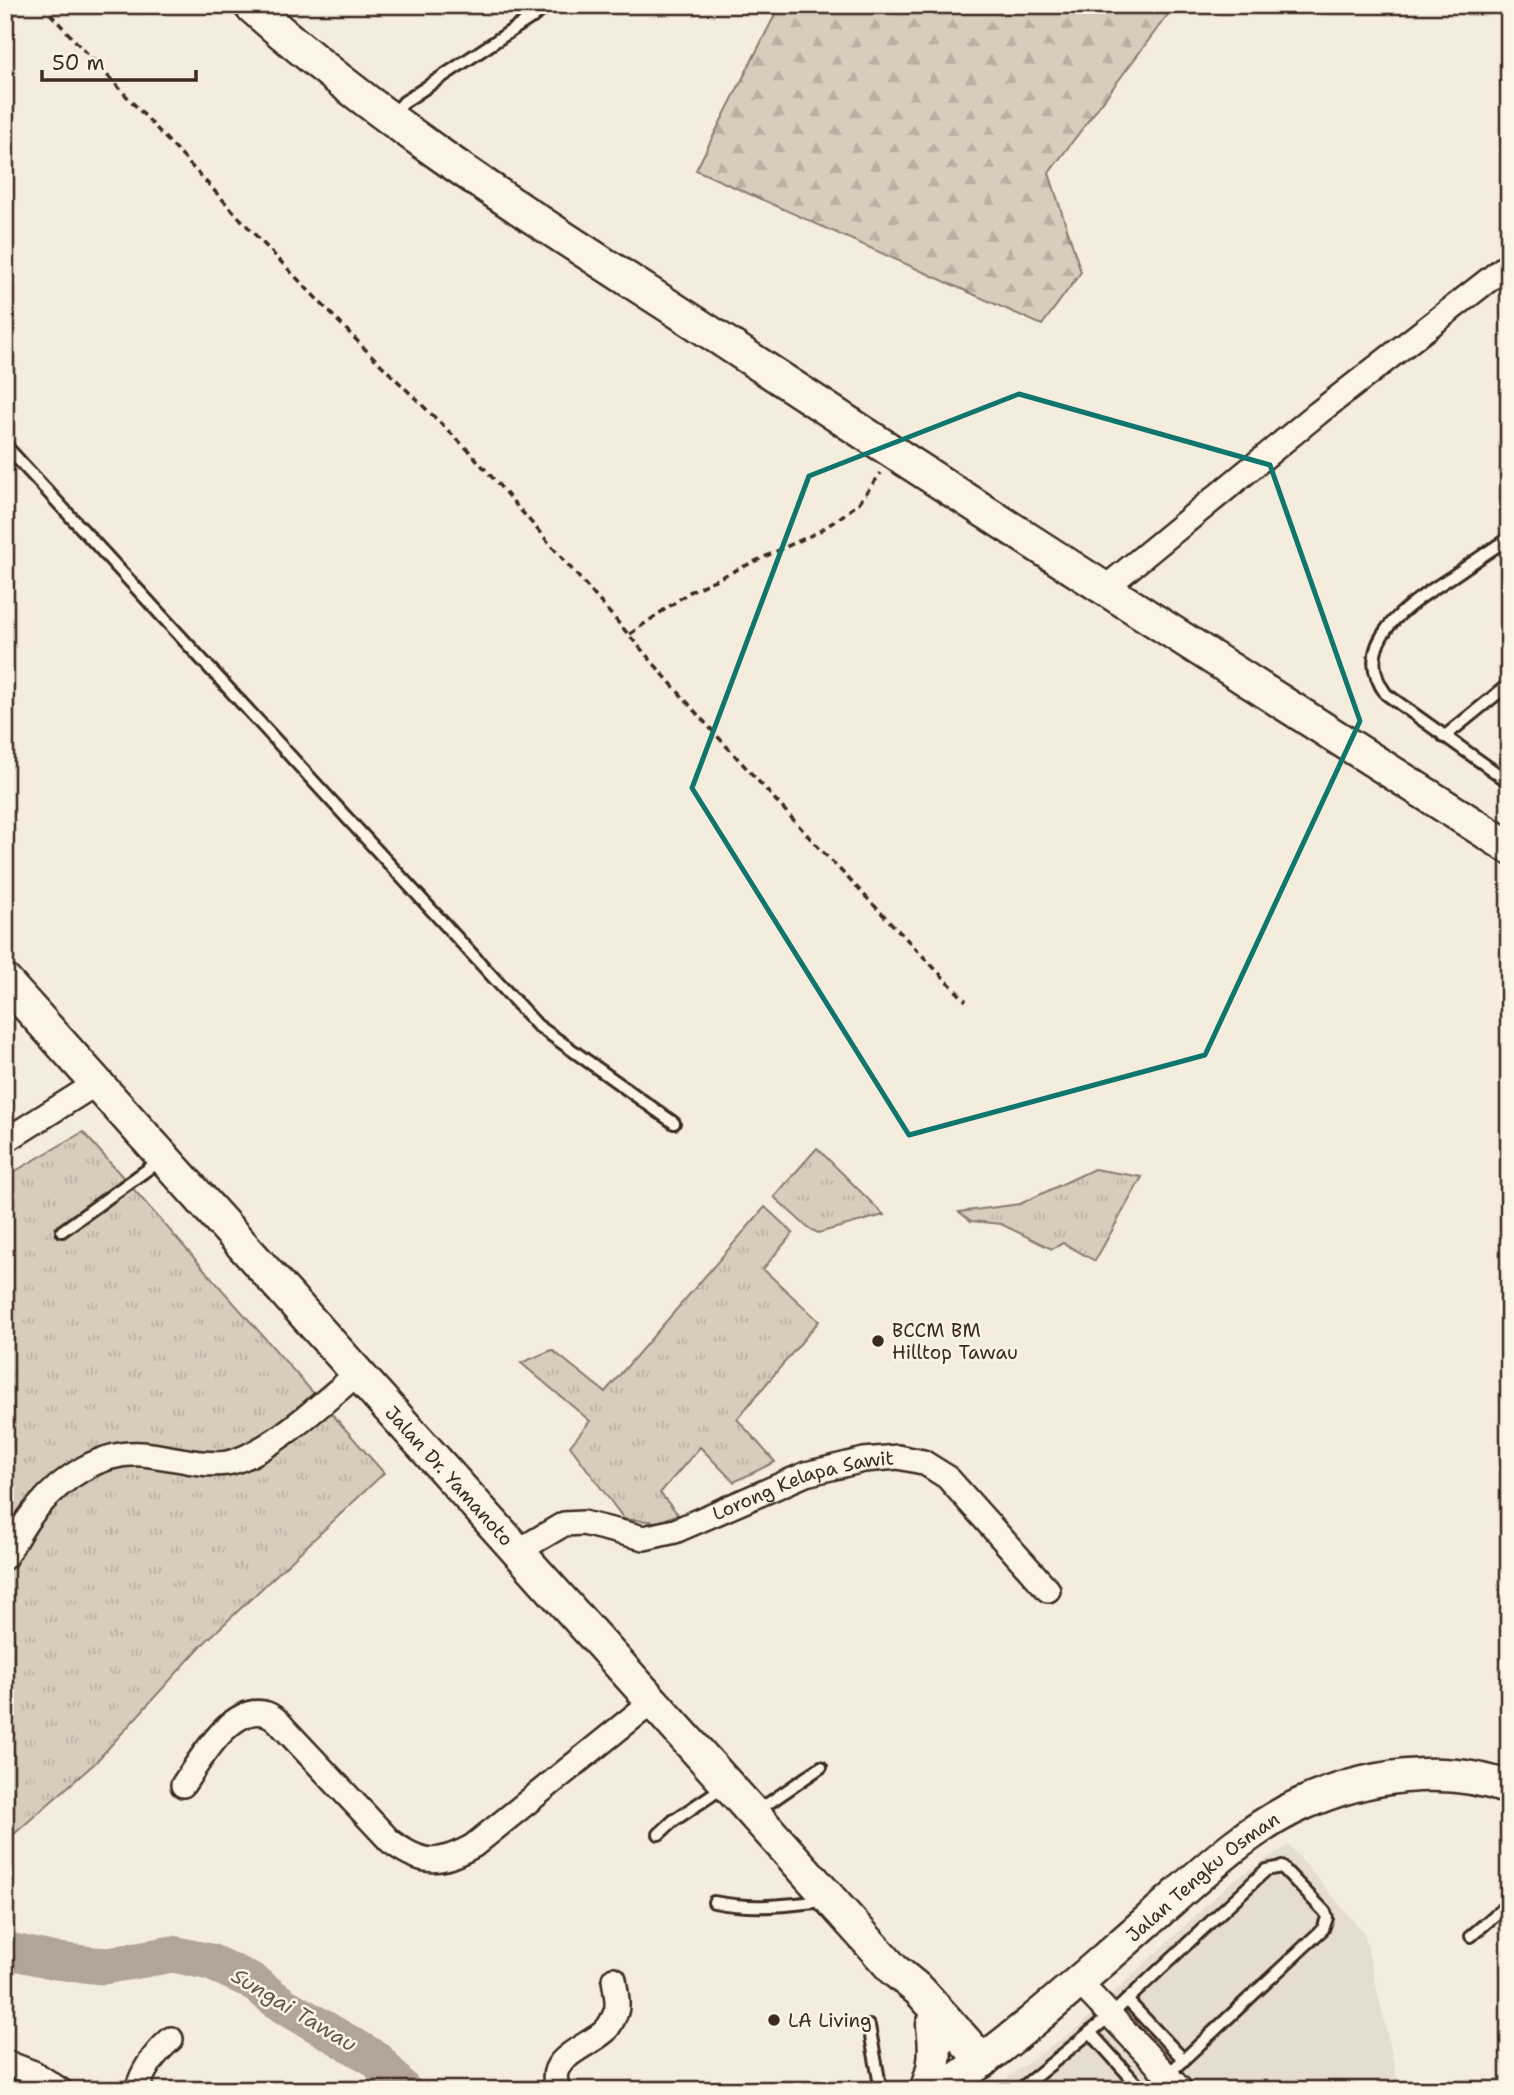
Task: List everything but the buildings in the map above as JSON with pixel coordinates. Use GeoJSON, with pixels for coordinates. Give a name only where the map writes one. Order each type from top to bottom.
{"type":"FeatureCollection","features":[{"type":"Feature","properties":{"kind":"main road"},"geometry":{"type":"LineString","coordinates":[[250,5],[287,38],[390,119],[524,213],[1104,589],[1509,846]]}},
{"type":"Feature","properties":{"kind":"main road","name":"Jalan Dr. Yamanoto"},"geometry":{"type":"LineString","coordinates":[[5,981],[894,1970],[920,1991],[938,2021],[977,2066]]}},
{"type":"Feature","properties":{"kind":"main road","name":"Jalan Tengku Osman"},"geometry":{"type":"LineString","coordinates":[[942,2090],[1020,2034],[1209,1867],[1247,1837],[1301,1804],[1360,1785],[1424,1775],[1466,1776],[1509,1788]]}},
{"type":"Feature","properties":{"kind":"main road"},"geometry":{"type":"LineString","coordinates":[[926,2090],[934,2073],[938,2021],[1020,2034]]}},
{"type":"Feature","properties":{"kind":"street"},"geometry":{"type":"LineString","coordinates":[[1104,589],[1318,413],[1509,264]]}},
{"type":"Feature","properties":{"kind":"street"},"geometry":{"type":"LineString","coordinates":[[5,1140],[97,1083]]}},
{"type":"Feature","properties":{"kind":"street"},"geometry":{"type":"LineString","coordinates":[[5,1557],[35,1509],[62,1482],[102,1459],[139,1454],[226,1464],[265,1447],[358,1373]]}},
{"type":"Feature","properties":{"kind":"street","name":"Lorong Kelapa Sawit"},"geometry":{"type":"LineString","coordinates":[[518,1551],[564,1524],[583,1522],[644,1538],[675,1531],[806,1474],[864,1460],[898,1457],[923,1462],[947,1477],[1048,1590]]}},
{"type":"Feature","properties":{"kind":"street"},"geometry":{"type":"LineString","coordinates":[[183,1785],[220,1733],[245,1716],[254,1713],[268,1714],[390,1840],[408,1855],[429,1860],[453,1857],[473,1846],[653,1701]]}},
{"type":"Feature","properties":{"kind":"street"},"geometry":{"type":"LineString","coordinates":[[559,2090],[555,2083],[556,2069],[566,2057],[606,2030],[618,2009],[614,1979]]}},
{"type":"Feature","properties":{"kind":"street"},"geometry":{"type":"LineString","coordinates":[[1079,1982],[1171,2079]]}},
{"type":"Feature","properties":{"kind":"street"},"geometry":{"type":"LineString","coordinates":[[137,2090],[147,2066],[171,2039]]}},
{"type":"Feature","properties":{"kind":"street"},"geometry":{"type":"LineString","coordinates":[[5,2062],[34,2073],[60,2090]]}},
{"type":"Feature","properties":{"kind":"lane"},"geometry":{"type":"LineString","coordinates":[[525,5],[533,17]]}},
{"type":"Feature","properties":{"kind":"lane"},"geometry":{"type":"LineString","coordinates":[[390,119],[404,102],[550,5]]}},
{"type":"Feature","properties":{"kind":"lane"},"geometry":{"type":"LineString","coordinates":[[5,445],[537,1025],[674,1123]]}},
{"type":"Feature","properties":{"kind":"lane"},"geometry":{"type":"LineString","coordinates":[[1509,538],[1407,606],[1389,625],[1377,645],[1373,666],[1377,681],[1386,694],[1509,782]]}},
{"type":"Feature","properties":{"kind":"lane"},"geometry":{"type":"LineString","coordinates":[[1444,737],[1509,684]]}},
{"type":"Feature","properties":{"kind":"lane"},"geometry":{"type":"LineString","coordinates":[[62,1231],[164,1157]]}},
{"type":"Feature","properties":{"kind":"lane"},"geometry":{"type":"LineString","coordinates":[[754,1814],[821,1767]]}},
{"type":"Feature","properties":{"kind":"lane"},"geometry":{"type":"LineString","coordinates":[[659,1834],[673,1821],[727,1784]]}},
{"type":"Feature","properties":{"kind":"lane"},"geometry":{"type":"LineString","coordinates":[[1019,2090],[1110,2016],[1127,2000],[1266,1870],[1277,1866],[1286,1869],[1325,1912],[1323,1929],[1171,2079],[1127,2000]]}},
{"type":"Feature","properties":{"kind":"lane"},"geometry":{"type":"LineString","coordinates":[[714,1902],[740,1908],[760,1908],[831,1900]]}},
{"type":"Feature","properties":{"kind":"lane"},"geometry":{"type":"LineString","coordinates":[[1471,1936],[1509,1903]]}},
{"type":"Feature","properties":{"kind":"lane"},"geometry":{"type":"LineString","coordinates":[[869,2026],[881,2090]]}},
{"type":"Feature","properties":{"kind":"lane"},"geometry":{"type":"LineString","coordinates":[[1090,2032],[1142,2090]]}},
{"type":"Feature","properties":{"kind":"path"},"geometry":{"type":"LineString","coordinates":[[42,5],[261,241],[366,350],[471,453],[700,717],[810,838],[966,1001]]}},
{"type":"Feature","properties":{"kind":"path"},"geometry":{"type":"LineString","coordinates":[[630,634],[691,591],[818,532],[838,519],[858,504],[895,454]]}},
{"type":"Feature","properties":{"kind":"highlighted area"},"geometry":{"type":"Polygon","coordinates":[[[1019,394],[1270,465],[1360,721],[1205,1055],[909,1135],[692,788],[809,476],[1019,394]]]}},
{"type":"Feature","properties":{"kind":"shaded area"},"geometry":{"type":"Polygon","coordinates":[[[1289,1845],[1364,1933],[1400,2090],[990,2090],[1078,2027],[1232,1881],[1289,1845]]]}},
{"type":"Feature","properties":{"kind":"green space"},"geometry":{"type":"Polygon","coordinates":[[[780,5],[1175,5],[1049,173],[1081,272],[1042,325],[696,170],[780,5]]]}},
{"type":"Feature","properties":{"kind":"green space"},"geometry":{"type":"Polygon","coordinates":[[[83,1132],[384,1473],[201,1646],[94,1764],[5,1842],[5,1177],[83,1132]]]}},
{"type":"Feature","properties":{"kind":"green space"},"geometry":{"type":"Polygon","coordinates":[[[817,1148],[884,1215],[818,1233],[808,1228],[774,1197],[817,1148]]]}},
{"type":"Feature","properties":{"kind":"green space"},"geometry":{"type":"Polygon","coordinates":[[[1094,1169],[1142,1177],[1095,1261],[1063,1243],[1052,1249],[1001,1224],[971,1221],[959,1212],[1020,1204],[1094,1169]]]}},
{"type":"Feature","properties":{"kind":"green space"},"geometry":{"type":"Polygon","coordinates":[[[765,1207],[793,1233],[763,1269],[819,1321],[737,1419],[775,1462],[734,1482],[700,1447],[660,1493],[678,1514],[659,1522],[624,1519],[570,1446],[590,1421],[521,1363],[552,1350],[605,1392],[765,1207]]]}},
{"type":"Feature","properties":{"kind":"waterway","name":"Sungai Tawau"},"geometry":{"type":"LineString","coordinates":[[5,1950],[56,1961],[103,1966],[173,1954],[210,1962],[250,1980],[283,2005],[376,2059],[403,2090]]}},
{"type":"Feature","properties":{"kind":"place","name":"BCCM BM Hilltop Tawau"},"geometry":{"type":"Point","coordinates":[878,1341]}},
{"type":"Feature","properties":{"kind":"place","name":"LA Living"},"geometry":{"type":"Point","coordinates":[774,2020]}}]}
